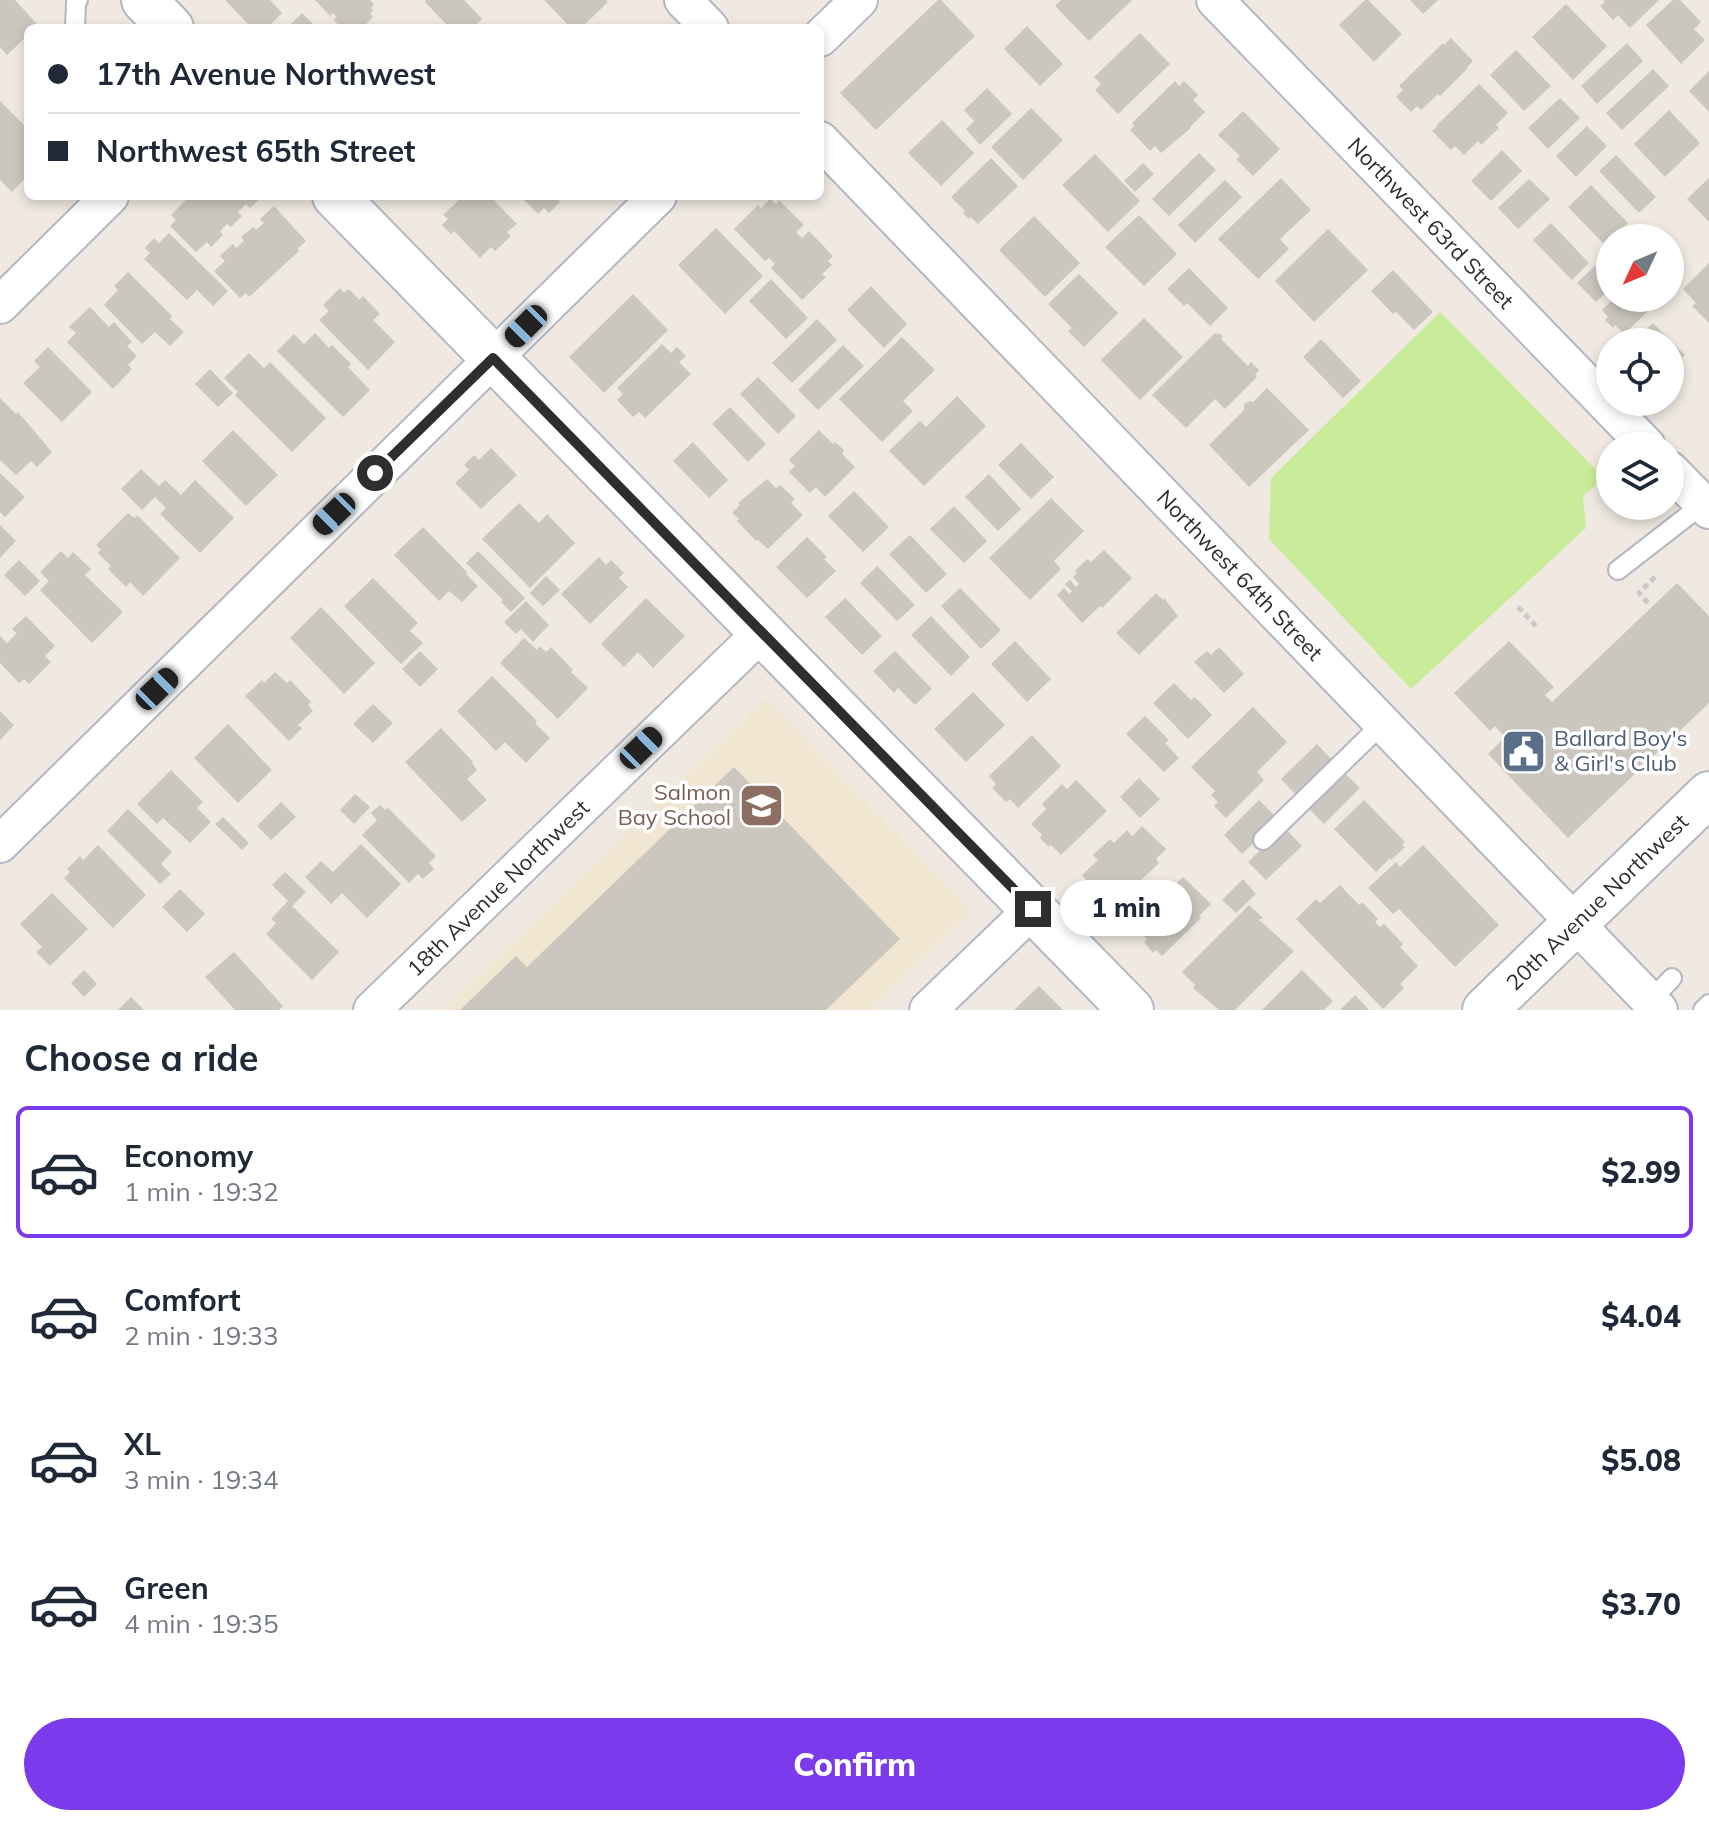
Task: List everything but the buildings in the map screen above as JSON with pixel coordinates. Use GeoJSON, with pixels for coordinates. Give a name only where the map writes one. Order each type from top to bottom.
{"type":"FeatureCollection","features":[{"type":"Feature","properties":{"kind":"street"},"geometry":{"type":"LineString","coordinates":[[144,0],[167,24]]}},
{"type":"Feature","properties":{"kind":"street"},"geometry":{"type":"LineString","coordinates":[[683,0],[706,24]]}},
{"type":"Feature","properties":{"kind":"street"},"geometry":{"type":"LineString","coordinates":[[824,34],[859,0]]}},
{"type":"Feature","properties":{"kind":"street","name":"Northwest 63rd Street"},"geometry":{"type":"LineString","coordinates":[[1215,0],[1633,432]]}},
{"type":"Feature","properties":{"kind":"street","name":"Northwest 64th Street"},"geometry":{"type":"LineString","coordinates":[[824,144],[1575,923],[1660,996]]}},
{"type":"Feature","properties":{"kind":"street"},"geometry":{"type":"LineString","coordinates":[[0,305],[106,200]]}},
{"type":"Feature","properties":{"kind":"street"},"geometry":{"type":"LineString","coordinates":[[339,200],[1131,1010]]}},
{"type":"Feature","properties":{"kind":"street"},"geometry":{"type":"LineString","coordinates":[[0,844],[654,200]]}},
{"type":"Feature","properties":{"kind":"street"},"geometry":{"type":"LineString","coordinates":[[1684,484],[1706,507]]}},
{"type":"Feature","properties":{"kind":"street","name":"18th Avenue Northwest"},"geometry":{"type":"LineString","coordinates":[[372,1010],[762,632]]}},
{"type":"Feature","properties":{"kind":"street","name":"20th Avenue Northwest"},"geometry":{"type":"LineString","coordinates":[[1485,1010],[1709,794]]}},
{"type":"Feature","properties":{"kind":"street"},"geometry":{"type":"LineString","coordinates":[[928,1010],[1033,909]]}},
{"type":"Feature","properties":{"kind":"lane"},"geometry":{"type":"LineString","coordinates":[[75,24],[76,1]]}},
{"type":"Feature","properties":{"kind":"lane"},"geometry":{"type":"LineString","coordinates":[[1618,570],[1706,507]]}},
{"type":"Feature","properties":{"kind":"lane"},"geometry":{"type":"LineString","coordinates":[[1263,840],[1383,723]]}},
{"type":"Feature","properties":{"kind":"lane"},"geometry":{"type":"LineString","coordinates":[[1703,1010],[1709,1004]]}},
{"type":"Feature","properties":{"kind":"path"},"geometry":{"type":"LineString","coordinates":[[1648,603],[1639,593],[1666,566]]}},
{"type":"Feature","properties":{"kind":"path"},"geometry":{"type":"LineString","coordinates":[[1518,607],[1536,626]]}},
{"type":"Feature","properties":{"kind":"shaded area","name":"Salmon Bay School"},"geometry":{"type":"Polygon","coordinates":[[[766,698],[972,911],[870,1010],[444,1010],[766,698]]]}},
{"type":"Feature","properties":{"kind":"green space"},"geometry":{"type":"Polygon","coordinates":[[[1440,312],[1596,470],[1596,485],[1583,496],[1586,528],[1411,689],[1269,539],[1271,478],[1440,312]]]}},
{"type":"Feature","properties":{"kind":"place","name":"Ballard Boy's & Girl's Club"},"geometry":{"type":"Point","coordinates":[1523,751]}},
{"type":"Feature","properties":{"kind":"place","name":"Salmon Bay School"},"geometry":{"type":"Point","coordinates":[762,805]}},
{"type":"Feature","properties":{"kind":"route"},"geometry":{"type":"LineString","coordinates":[[375,473],[493,358],[1033,909]]}}]}
